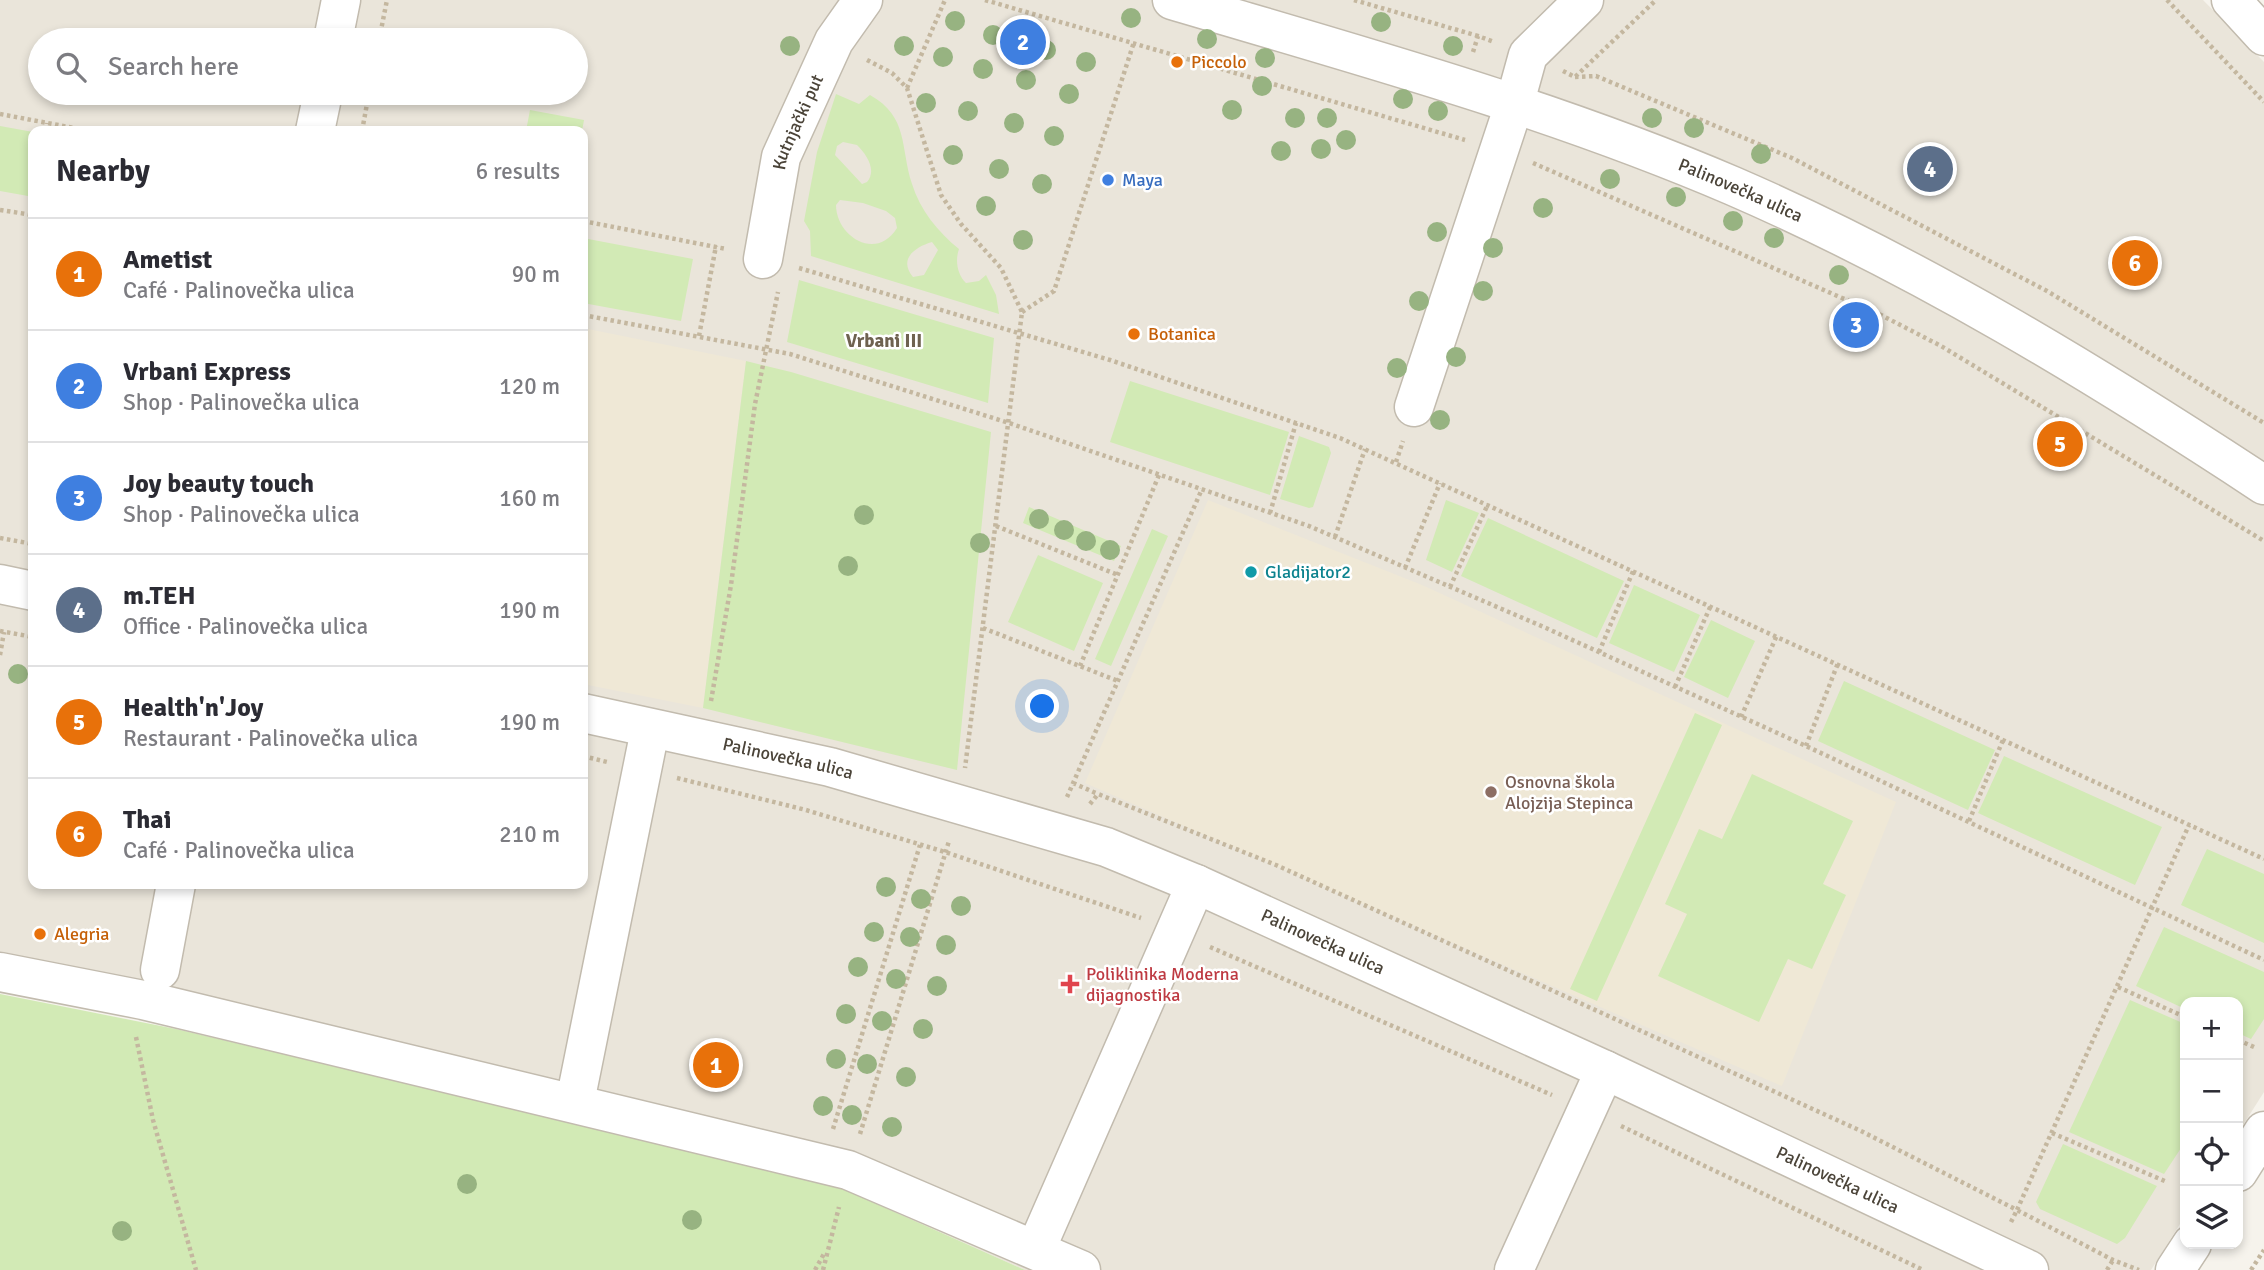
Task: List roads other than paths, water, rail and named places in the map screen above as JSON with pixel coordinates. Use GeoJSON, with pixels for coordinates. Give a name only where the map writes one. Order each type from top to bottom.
{"type":"FeatureCollection","features":[{"type":"Feature","properties":{"kind":"street"},"geometry":{"type":"LineString","coordinates":[[335,28],[341,0]]}},
{"type":"Feature","properties":{"kind":"street","name":"Kutnjački put"},"geometry":{"type":"LineString","coordinates":[[774,262],[781,157],[834,41],[863,0]]}},
{"type":"Feature","properties":{"kind":"street","name":"Palinovečka ulica"},"geometry":{"type":"LineString","coordinates":[[1172,0],[1516,102],[1734,187],[1923,279],[2126,394],[2264,485]]}},
{"type":"Feature","properties":{"kind":"street"},"geometry":{"type":"LineString","coordinates":[[1414,407],[1516,102],[1528,55],[1584,0]]}},
{"type":"Feature","properties":{"kind":"street"},"geometry":{"type":"LineString","coordinates":[[2231,0],[2264,36]]}},
{"type":"Feature","properties":{"kind":"street"},"geometry":{"type":"LineString","coordinates":[[316,126],[320,105]]}},
{"type":"Feature","properties":{"kind":"street"},"geometry":{"type":"LineString","coordinates":[[0,584],[28,589]]}},
{"type":"Feature","properties":{"kind":"street","name":"Palinovečka ulica"},"geometry":{"type":"LineString","coordinates":[[588,714],[650,730],[830,767],[1106,847],[1196,884],[1605,1070],[2029,1270]]}},
{"type":"Feature","properties":{"kind":"street"},"geometry":{"type":"LineString","coordinates":[[575,1102],[650,730]]}},
{"type":"Feature","properties":{"kind":"street"},"geometry":{"type":"LineString","coordinates":[[1036,1249],[1196,884]]}},
{"type":"Feature","properties":{"kind":"street"},"geometry":{"type":"LineString","coordinates":[[152,985],[175,889]]}},
{"type":"Feature","properties":{"kind":"street"},"geometry":{"type":"LineString","coordinates":[[0,972],[152,985],[575,1102],[836,1167],[1036,1249],[1080,1270]]}},
{"type":"Feature","properties":{"kind":"street"},"geometry":{"type":"LineString","coordinates":[[1514,1270],[1605,1070]]}},
{"type":"Feature","properties":{"kind":"street"},"geometry":{"type":"LineString","coordinates":[[2243,1164],[2264,1131]]}},
{"type":"Feature","properties":{"kind":"street"},"geometry":{"type":"LineString","coordinates":[[2175,1270],[2189,1249]]}},
{"type":"Feature","properties":{"kind":"place","name":"Vrbani Express"},"geometry":{"type":"Point","coordinates":[1023,42]}},
{"type":"Feature","properties":{"kind":"place","name":"Piccolo"},"geometry":{"type":"Point","coordinates":[1177,62]}},
{"type":"Feature","properties":{"kind":"place","name":"m.TEH"},"geometry":{"type":"Point","coordinates":[1930,169]}},
{"type":"Feature","properties":{"kind":"place","name":"Maya"},"geometry":{"type":"Point","coordinates":[1108,180]}},
{"type":"Feature","properties":{"kind":"place","name":"Thai"},"geometry":{"type":"Point","coordinates":[2135,263]}},
{"type":"Feature","properties":{"kind":"place","name":"Joy beauty touch"},"geometry":{"type":"Point","coordinates":[1856,325]}},
{"type":"Feature","properties":{"kind":"place","name":"Botanica"},"geometry":{"type":"Point","coordinates":[1134,334]}},
{"type":"Feature","properties":{"kind":"place","name":"Health'n'Joy"},"geometry":{"type":"Point","coordinates":[2060,444]}},
{"type":"Feature","properties":{"kind":"place","name":"Gladijator2"},"geometry":{"type":"Point","coordinates":[1251,572]}},
{"type":"Feature","properties":{"kind":"place","name":"Osnovna škola Alojzija Stepinca"},"geometry":{"type":"Point","coordinates":[1491,792]}},
{"type":"Feature","properties":{"kind":"place","name":"Alegria"},"geometry":{"type":"Point","coordinates":[40,934]}},
{"type":"Feature","properties":{"kind":"place","name":"Poliklinika Moderna dijagnostika"},"geometry":{"type":"Point","coordinates":[1070,984]}},
{"type":"Feature","properties":{"kind":"place","name":"Ametist"},"geometry":{"type":"Point","coordinates":[716,1065]}},
{"type":"Feature","properties":{"kind":"district","name":"Vrbani III"},"geometry":{"type":"Point","coordinates":[884,340]}}]}
